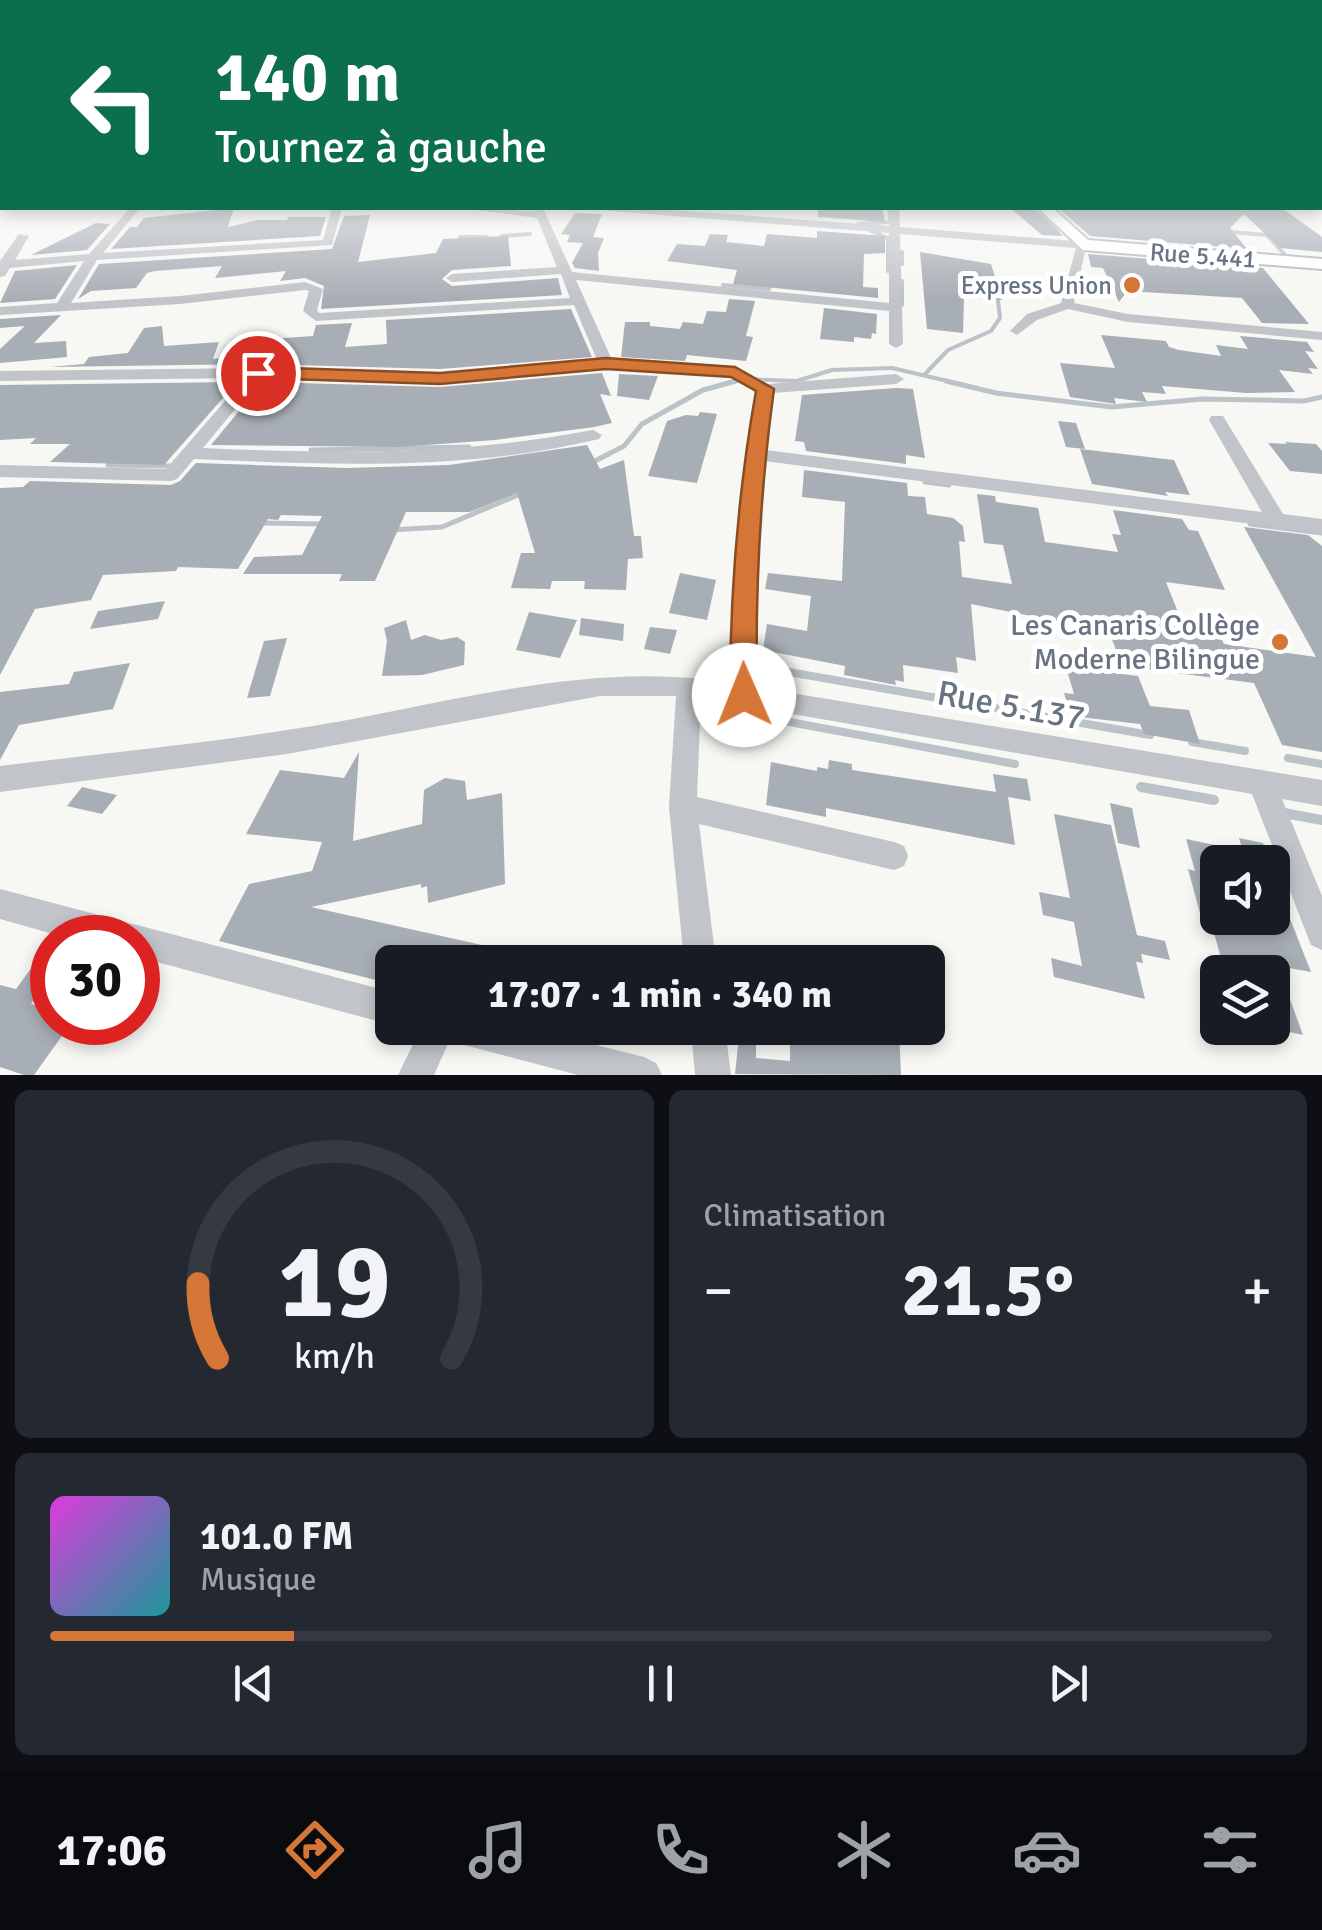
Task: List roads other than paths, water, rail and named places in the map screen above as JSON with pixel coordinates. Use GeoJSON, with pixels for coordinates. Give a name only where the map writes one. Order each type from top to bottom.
{"type":"FeatureCollection","features":[{"type":"Feature","properties":{"kind":"main road"},"geometry":{"type":"LineString","coordinates":[[1048,210],[1083,245]]}},
{"type":"Feature","properties":{"kind":"main road","name":"Rue 5.441"},"geometry":{"type":"LineString","coordinates":[[1083,245],[1322,264]]}},
{"type":"Feature","properties":{"kind":"street"},"geometry":{"type":"LineString","coordinates":[[60,309],[93,257],[133,210]]}},
{"type":"Feature","properties":{"kind":"street"},"geometry":{"type":"LineString","coordinates":[[2,269],[93,257],[328,243],[336,210]]}},
{"type":"Feature","properties":{"kind":"street"},"geometry":{"type":"LineString","coordinates":[[636,210],[1083,245],[1067,305]]}},
{"type":"Feature","properties":{"kind":"street"},"geometry":{"type":"LineString","coordinates":[[894,210],[896,344]]}},
{"type":"Feature","properties":{"kind":"street"},"geometry":{"type":"LineString","coordinates":[[540,211],[606,364]]}},
{"type":"Feature","properties":{"kind":"street"},"geometry":{"type":"LineString","coordinates":[[2,269],[23,236]]}},
{"type":"Feature","properties":{"kind":"street"},"geometry":{"type":"LineString","coordinates":[[452,278],[566,273],[897,308]]}},
{"type":"Feature","properties":{"kind":"street"},"geometry":{"type":"LineString","coordinates":[[0,311],[305,286],[316,289],[310,311],[316,318],[579,301]]}},
{"type":"Feature","properties":{"kind":"street"},"geometry":{"type":"LineString","coordinates":[[1016,331],[1032,317],[1067,305],[1128,318],[1322,336]]}},
{"type":"Feature","properties":{"kind":"street"},"geometry":{"type":"LineString","coordinates":[[0,376],[258,373],[440,378],[606,364],[735,372],[765,389],[896,379]]}},
{"type":"Feature","properties":{"kind":"street"},"geometry":{"type":"LineString","coordinates":[[0,471],[171,475],[258,373]]}},
{"type":"Feature","properties":{"kind":"street"},"geometry":{"type":"LineString","coordinates":[[744,695],[742,603],[765,389]]}},
{"type":"Feature","properties":{"kind":"street"},"geometry":{"type":"LineString","coordinates":[[1217,420],[1276,519]]}},
{"type":"Feature","properties":{"kind":"street"},"geometry":{"type":"LineString","coordinates":[[190,453],[287,458],[445,456],[543,446],[593,435]]}},
{"type":"Feature","properties":{"kind":"street"},"geometry":{"type":"LineString","coordinates":[[755,454],[1322,526]]}},
{"type":"Feature","properties":{"kind":"street","name":"Rue 5.137"},"geometry":{"type":"LineString","coordinates":[[0,779],[287,742],[600,686],[689,686],[1322,793]]}},
{"type":"Feature","properties":{"kind":"street"},"geometry":{"type":"LineString","coordinates":[[689,686],[683,807],[698,945]]}},
{"type":"Feature","properties":{"kind":"street"},"geometry":{"type":"LineString","coordinates":[[1262,784],[1322,934]]}},
{"type":"Feature","properties":{"kind":"street"},"geometry":{"type":"LineString","coordinates":[[683,807],[894,856]]}},
{"type":"Feature","properties":{"kind":"street"},"geometry":{"type":"LineString","coordinates":[[0,904],[40,915]]}},
{"type":"Feature","properties":{"kind":"street"},"geometry":{"type":"LineString","coordinates":[[160,947],[375,1004]]}},
{"type":"Feature","properties":{"kind":"street"},"geometry":{"type":"LineString","coordinates":[[416,1075],[430,1045]]}},
{"type":"Feature","properties":{"kind":"street"},"geometry":{"type":"LineString","coordinates":[[529,1045],[644,1075]]}},
{"type":"Feature","properties":{"kind":"street"},"geometry":{"type":"LineString","coordinates":[[710,1045],[713,1075]]}},
{"type":"Feature","properties":{"kind":"waterway"},"geometry":{"type":"LineString","coordinates":[[858,224],[890,222],[890,210]]}},
{"type":"Feature","properties":{"kind":"waterway"},"geometry":{"type":"LineString","coordinates":[[1042,215],[1058,233]]}},
{"type":"Feature","properties":{"kind":"waterway"},"geometry":{"type":"LineString","coordinates":[[871,231],[888,238],[888,271]]}},
{"type":"Feature","properties":{"kind":"waterway"},"geometry":{"type":"LineString","coordinates":[[1230,232],[1267,235],[1286,256]]}},
{"type":"Feature","properties":{"kind":"waterway"},"geometry":{"type":"LineString","coordinates":[[502,236],[530,234]]}},
{"type":"Feature","properties":{"kind":"waterway"},"geometry":{"type":"LineString","coordinates":[[460,237],[487,237]]}},
{"type":"Feature","properties":{"kind":"waterway"},"geometry":{"type":"LineString","coordinates":[[902,252],[902,264]]}},
{"type":"Feature","properties":{"kind":"waterway"},"geometry":{"type":"LineString","coordinates":[[902,281],[902,305]]}},
{"type":"Feature","properties":{"kind":"waterway"},"geometry":{"type":"LineString","coordinates":[[723,285],[769,289],[770,283]]}},
{"type":"Feature","properties":{"kind":"waterway"},"geometry":{"type":"LineString","coordinates":[[924,375],[948,350],[991,331],[1000,318],[998,300]]}},
{"type":"Feature","properties":{"kind":"waterway"},"geometry":{"type":"LineString","coordinates":[[727,383],[743,379],[797,381],[832,370],[892,368],[956,383]]}},
{"type":"Feature","properties":{"kind":"waterway"},"geometry":{"type":"LineString","coordinates":[[591,463],[624,446],[642,424],[703,390],[736,381]]}},
{"type":"Feature","properties":{"kind":"waterway"},"geometry":{"type":"LineString","coordinates":[[946,381],[996,393],[1112,407],[1203,399],[1304,401],[1322,397]]}},
{"type":"Feature","properties":{"kind":"waterway"},"geometry":{"type":"LineString","coordinates":[[311,450],[469,447]]}},
{"type":"Feature","properties":{"kind":"waterway"},"geometry":{"type":"LineString","coordinates":[[108,465],[172,466]]}},
{"type":"Feature","properties":{"kind":"waterway"},"geometry":{"type":"LineString","coordinates":[[925,482],[949,485]]}},
{"type":"Feature","properties":{"kind":"waterway"},"geometry":{"type":"LineString","coordinates":[[391,530],[442,527],[525,492]]}},
{"type":"Feature","properties":{"kind":"waterway"},"geometry":{"type":"LineString","coordinates":[[261,523],[323,524]]}},
{"type":"Feature","properties":{"kind":"waterway"},"geometry":{"type":"LineString","coordinates":[[1250,524],[1322,533]]}},
{"type":"Feature","properties":{"kind":"waterway"},"geometry":{"type":"LineString","coordinates":[[754,666],[1150,735]]}},
{"type":"Feature","properties":{"kind":"waterway"},"geometry":{"type":"LineString","coordinates":[[725,710],[1015,764]]}},
{"type":"Feature","properties":{"kind":"waterway"},"geometry":{"type":"LineString","coordinates":[[1192,742],[1245,751]]}},
{"type":"Feature","properties":{"kind":"waterway"},"geometry":{"type":"LineString","coordinates":[[1288,758],[1322,764]]}},
{"type":"Feature","properties":{"kind":"waterway"},"geometry":{"type":"LineString","coordinates":[[1141,787],[1214,800]]}},
{"type":"Feature","properties":{"kind":"waterway"},"geometry":{"type":"LineString","coordinates":[[1284,813],[1322,820]]}},
{"type":"Feature","properties":{"kind":"place","name":"Express Union"},"geometry":{"type":"Point","coordinates":[1132,285]}},
{"type":"Feature","properties":{"kind":"place","name":"Les Canaris Collège Moderne Bilingue"},"geometry":{"type":"Point","coordinates":[1280,642]}}]}
